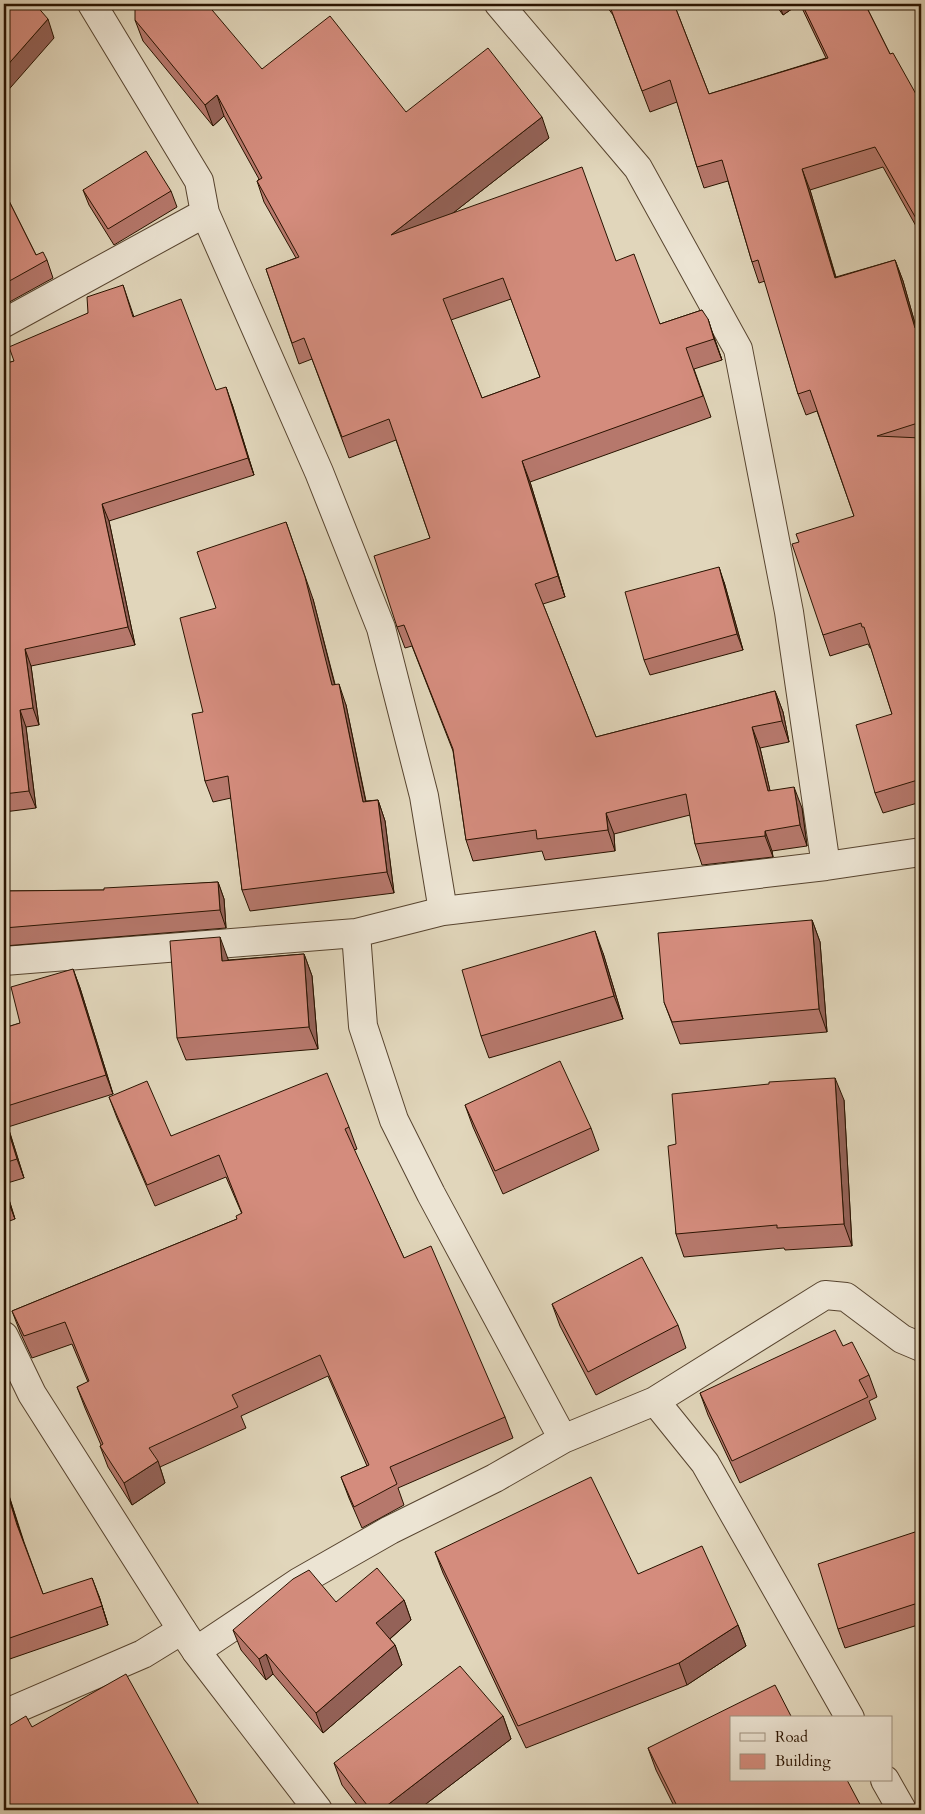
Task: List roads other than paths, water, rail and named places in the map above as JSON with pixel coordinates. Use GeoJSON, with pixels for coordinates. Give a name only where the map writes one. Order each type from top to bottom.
{"type":"FeatureCollection","features":[{"type":"Feature","properties":{"kind":"street"},"geometry":{"type":"LineString","coordinates":[[92,4],[200,181],[205,213],[319,472],[381,628],[424,796],[443,911]]}},
{"type":"Feature","properties":{"kind":"street"},"geometry":{"type":"LineString","coordinates":[[499,4],[638,168],[738,349],[789,612],[826,866]]}},
{"type":"Feature","properties":{"kind":"street"},"geometry":{"type":"LineString","coordinates":[[4,323],[205,213]]}},
{"type":"Feature","properties":{"kind":"street"},"geometry":{"type":"LineString","coordinates":[[4,961],[356,933],[443,911],[826,866],[921,852]]}},
{"type":"Feature","properties":{"kind":"street"},"geometry":{"type":"LineString","coordinates":[[356,933],[363,1026],[394,1120],[430,1194],[563,1439]]}},
{"type":"Feature","properties":{"kind":"street"},"geometry":{"type":"LineString","coordinates":[[4,1714],[143,1654],[189,1641],[299,1582],[373,1539],[495,1478],[563,1439],[655,1401],[826,1295],[846,1297],[902,1339],[921,1347]]}},
{"type":"Feature","properties":{"kind":"street"},"geometry":{"type":"LineString","coordinates":[[4,1336],[32,1394],[189,1641],[318,1810]]}},
{"type":"Feature","properties":{"kind":"street"},"geometry":{"type":"LineString","coordinates":[[655,1401],[705,1462],[849,1716]]}},
{"type":"Feature","properties":{"kind":"street"},"geometry":{"type":"LineString","coordinates":[[886,1782],[902,1810]]}}]}
